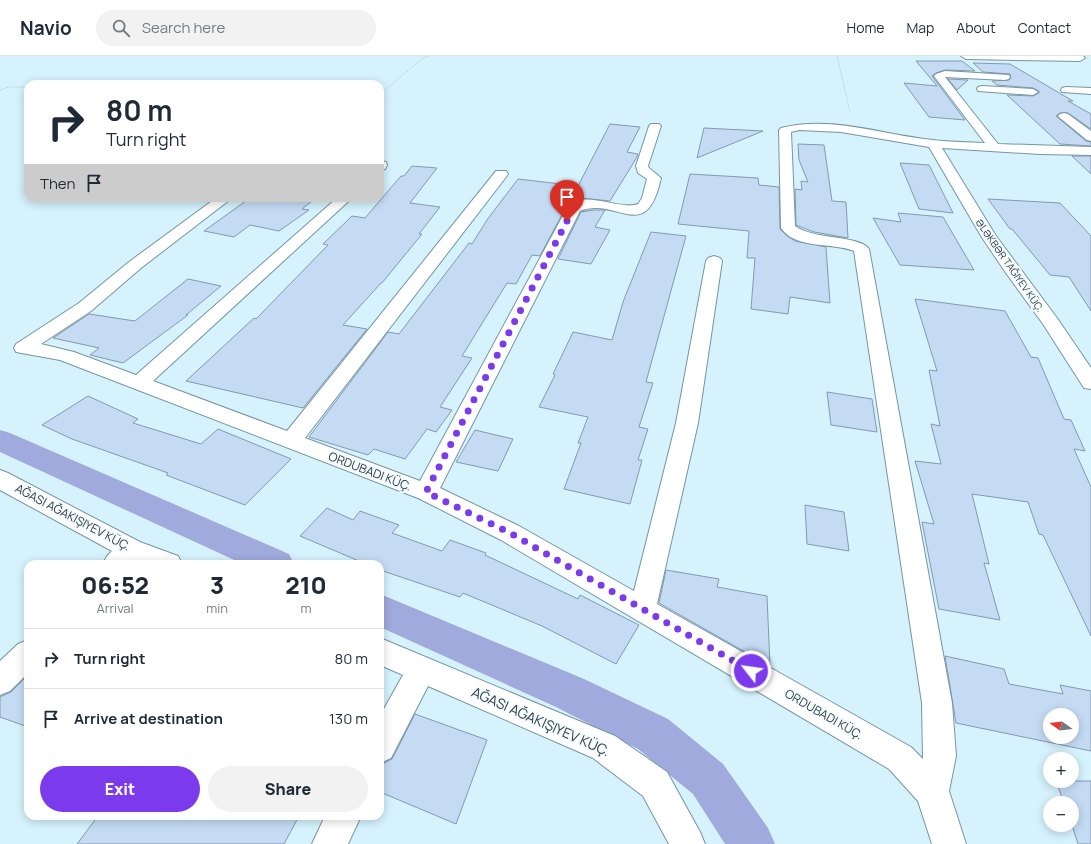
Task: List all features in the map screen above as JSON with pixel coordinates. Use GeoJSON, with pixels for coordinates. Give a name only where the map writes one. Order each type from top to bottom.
{"type":"FeatureCollection","features":[{"type":"Feature","properties":{"kind":"street"},"geometry":{"type":"LineString","coordinates":[[966,56],[1078,57],[1091,64]]}},
{"type":"Feature","properties":{"kind":"street"},"geometry":{"type":"LineString","coordinates":[[995,148],[939,76],[940,74],[1005,77]]}},
{"type":"Feature","properties":{"kind":"street"},"geometry":{"type":"LineString","coordinates":[[948,88],[1033,92]]}},
{"type":"Feature","properties":{"kind":"street"},"geometry":{"type":"LineString","coordinates":[[1066,90],[1091,91]]}},
{"type":"Feature","properties":{"kind":"street"},"geometry":{"type":"LineString","coordinates":[[1064,116],[1091,137]]}},
{"type":"Feature","properties":{"kind":"street"},"geometry":{"type":"LineString","coordinates":[[426,492],[574,208],[580,204],[593,204],[635,210],[643,208],[646,204],[654,178],[643,170],[642,166],[654,126]]}},
{"type":"Feature","properties":{"kind":"street"},"geometry":{"type":"LineString","coordinates":[[932,791],[940,756],[937,702],[861,249],[844,242],[804,237],[794,234],[788,228],[785,130],[799,127],[854,131],[933,144],[995,148],[1091,151]]}},
{"type":"Feature","properties":{"kind":"street"},"geometry":{"type":"LineString","coordinates":[[933,144],[989,236],[1012,270],[1051,322],[1091,384]]}},
{"type":"Feature","properties":{"kind":"street"},"geometry":{"type":"LineString","coordinates":[[291,440],[501,174]]}},
{"type":"Feature","properties":{"kind":"street","name":"ORDUBADI KÜÇ."},"geometry":{"type":"LineString","coordinates":[[220,202],[135,265],[85,307],[23,348],[43,350],[67,356],[291,440],[426,492],[510,533],[643,608],[900,758],[932,791],[949,844]]}},
{"type":"Feature","properties":{"kind":"street"},"geometry":{"type":"LineString","coordinates":[[139,383],[341,202]]}},
{"type":"Feature","properties":{"kind":"street"},"geometry":{"type":"LineString","coordinates":[[643,608],[687,423],[714,261]]}},
{"type":"Feature","properties":{"kind":"street"},"geometry":{"type":"LineString","coordinates":[[0,479],[124,556],[146,560]]}},
{"type":"Feature","properties":{"kind":"street"},"geometry":{"type":"LineString","coordinates":[[384,653],[604,747],[655,784],[688,844]]}},
{"type":"Feature","properties":{"kind":"street"},"geometry":{"type":"LineString","coordinates":[[0,681],[24,657]]}},
{"type":"Feature","properties":{"kind":"street"},"geometry":{"type":"LineString","coordinates":[[384,739],[422,668]]}},
{"type":"Feature","properties":{"kind":"street"},"geometry":{"type":"LineString","coordinates":[[329,844],[342,820]]}},
{"type":"Feature","properties":{"kind":"path"},"geometry":{"type":"LineString","coordinates":[[384,91],[423,58],[429,56]]}},
{"type":"Feature","properties":{"kind":"path"},"geometry":{"type":"LineString","coordinates":[[837,56],[854,131]]}},
{"type":"Feature","properties":{"kind":"path"},"geometry":{"type":"LineString","coordinates":[[0,90],[9,87],[24,87]]}},
{"type":"Feature","properties":{"kind":"building"},"geometry":{"type":"Polygon","coordinates":[[[916,61],[962,61],[975,71],[945,70],[932,76],[965,120],[929,117],[904,83],[937,86],[916,61]]]}},
{"type":"Feature","properties":{"kind":"building"},"geometry":{"type":"Polygon","coordinates":[[[973,63],[1010,64],[1073,101],[1068,101],[1091,114],[1091,129],[1068,113],[1060,113],[1056,116],[1086,141],[1091,142],[1091,146],[1060,144],[1007,95],[1033,96],[1039,93],[1039,91],[1033,88],[997,85],[992,81],[1009,80],[1011,78],[1010,74],[983,72],[973,63]]]}},
{"type":"Feature","properties":{"kind":"building"},"geometry":{"type":"Polygon","coordinates":[[[948,79],[968,80],[957,90],[948,79]]]}},
{"type":"Feature","properties":{"kind":"building"},"geometry":{"type":"Polygon","coordinates":[[[610,124],[640,127],[627,152],[638,154],[637,157],[610,201],[581,198],[573,201],[566,207],[540,256],[532,255],[516,284],[507,283],[462,356],[472,358],[440,407],[452,410],[436,432],[427,429],[405,459],[374,449],[368,455],[309,437],[388,332],[399,334],[469,243],[472,244],[487,220],[518,179],[578,186],[610,124]]]}},
{"type":"Feature","properties":{"kind":"building"},"geometry":{"type":"Polygon","coordinates":[[[704,128],[763,131],[697,158],[704,128]]]}},
{"type":"Feature","properties":{"kind":"building"},"geometry":{"type":"Polygon","coordinates":[[[798,144],[824,145],[832,201],[846,202],[848,238],[814,232],[796,225],[795,189],[802,190],[801,181],[808,182],[799,160],[798,144]]]}},
{"type":"Feature","properties":{"kind":"building"},"geometry":{"type":"Polygon","coordinates":[[[1072,156],[1091,156],[1091,174],[1072,156]]]}},
{"type":"Feature","properties":{"kind":"building"},"geometry":{"type":"Polygon","coordinates":[[[900,163],[929,165],[953,213],[919,209],[900,163]]]}},
{"type":"Feature","properties":{"kind":"building"},"geometry":{"type":"Polygon","coordinates":[[[412,166],[437,168],[410,203],[440,207],[419,234],[422,234],[382,283],[343,325],[367,329],[303,408],[186,381],[254,318],[256,319],[328,245],[323,244],[352,216],[365,218],[379,202],[384,202],[384,196],[401,176],[404,176],[412,166]]]}},
{"type":"Feature","properties":{"kind":"building"},"geometry":{"type":"Polygon","coordinates":[[[690,174],[758,178],[759,185],[779,187],[780,229],[795,241],[826,247],[830,303],[790,297],[788,314],[751,309],[755,258],[747,258],[749,231],[678,224],[690,174]]]}},
{"type":"Feature","properties":{"kind":"building"},"geometry":{"type":"Polygon","coordinates":[[[988,199],[1060,203],[1091,236],[1091,311],[1069,277],[1050,275],[1012,229],[1010,229],[988,199]]]}},
{"type":"Feature","properties":{"kind":"building"},"geometry":{"type":"Polygon","coordinates":[[[244,202],[311,202],[302,209],[309,210],[279,231],[250,225],[234,237],[204,231],[244,202]]]}},
{"type":"Feature","properties":{"kind":"building"},"geometry":{"type":"Polygon","coordinates":[[[605,210],[595,227],[610,230],[591,264],[558,259],[581,212],[605,210]]]}},
{"type":"Feature","properties":{"kind":"building"},"geometry":{"type":"Polygon","coordinates":[[[898,213],[943,217],[974,270],[900,265],[873,218],[901,222],[898,213]]]}},
{"type":"Feature","properties":{"kind":"building"},"geometry":{"type":"Polygon","coordinates":[[[651,232],[686,236],[646,382],[653,383],[639,427],[648,429],[638,460],[642,460],[630,504],[564,489],[581,443],[578,443],[588,417],[539,407],[555,375],[553,374],[573,332],[612,340],[623,302],[651,232]]]}},
{"type":"Feature","properties":{"kind":"building"},"geometry":{"type":"Polygon","coordinates":[[[188,279],[221,286],[186,315],[188,315],[123,363],[90,355],[99,348],[53,338],[89,314],[135,321],[188,279]]]}},
{"type":"Feature","properties":{"kind":"building"},"geometry":{"type":"Polygon","coordinates":[[[915,299],[1005,311],[1031,357],[1038,358],[1064,419],[1071,420],[1085,451],[1074,449],[1091,487],[1091,636],[1043,535],[1039,534],[1028,502],[972,494],[989,564],[984,563],[1000,620],[939,609],[922,522],[934,524],[915,461],[941,464],[931,424],[940,426],[929,370],[937,371],[915,299]]]}},
{"type":"Feature","properties":{"kind":"building"},"geometry":{"type":"Polygon","coordinates":[[[827,392],[872,399],[877,432],[831,425],[827,392]]]}},
{"type":"Feature","properties":{"kind":"building"},"geometry":{"type":"Polygon","coordinates":[[[88,396],[138,419],[133,423],[201,444],[218,429],[291,459],[245,505],[166,475],[168,473],[72,439],[42,425],[88,396]]]}},
{"type":"Feature","properties":{"kind":"building"},"geometry":{"type":"Polygon","coordinates":[[[475,430],[513,439],[498,471],[456,462],[475,430]]]}},
{"type":"Feature","properties":{"kind":"building"},"geometry":{"type":"Polygon","coordinates":[[[805,505],[844,512],[849,551],[807,544],[805,505]]]}},
{"type":"Feature","properties":{"kind":"building"},"geometry":{"type":"Polygon","coordinates":[[[327,508],[353,520],[360,511],[399,525],[392,533],[442,551],[450,540],[486,553],[485,555],[578,599],[580,595],[639,625],[616,664],[542,626],[463,593],[460,597],[384,571],[384,560],[357,560],[300,536],[327,508]]]}},
{"type":"Feature","properties":{"kind":"building"},"geometry":{"type":"Polygon","coordinates":[[[666,570],[719,579],[717,587],[767,596],[770,666],[659,603],[666,570]]]}},
{"type":"Feature","properties":{"kind":"building"},"geometry":{"type":"Polygon","coordinates":[[[945,656],[1004,669],[1009,684],[1063,694],[1060,685],[1091,691],[1091,751],[1057,744],[1079,744],[1079,708],[1043,708],[1043,741],[956,723],[945,656]]]}},
{"type":"Feature","properties":{"kind":"building"},"geometry":{"type":"Polygon","coordinates":[[[24,679],[24,726],[0,717],[0,697],[11,692],[24,679]]]}},
{"type":"Feature","properties":{"kind":"building"},"geometry":{"type":"Polygon","coordinates":[[[415,714],[487,740],[456,824],[384,794],[384,763],[392,759],[415,714]]]}},
{"type":"Feature","properties":{"kind":"building"},"geometry":{"type":"Polygon","coordinates":[[[1079,781],[1091,781],[1091,844],[1078,844],[1074,832],[1079,832],[1079,796],[1061,796],[1059,788],[1079,788],[1079,781]]]}},
{"type":"Feature","properties":{"kind":"building"},"geometry":{"type":"Polygon","coordinates":[[[95,820],[297,820],[284,844],[77,844],[95,820]]]}},
{"type":"Feature","properties":{"kind":"waterway"},"geometry":{"type":"LineString","coordinates":[[0,440],[268,560]]}},
{"type":"Feature","properties":{"kind":"waterway"},"geometry":{"type":"LineString","coordinates":[[384,612],[570,693],[653,734],[708,779],[752,844]]}},
{"type":"Feature","properties":{"kind":"route"},"geometry":{"type":"LineString","coordinates":[[567,221],[426,492],[510,533],[751,671]]}}]}
